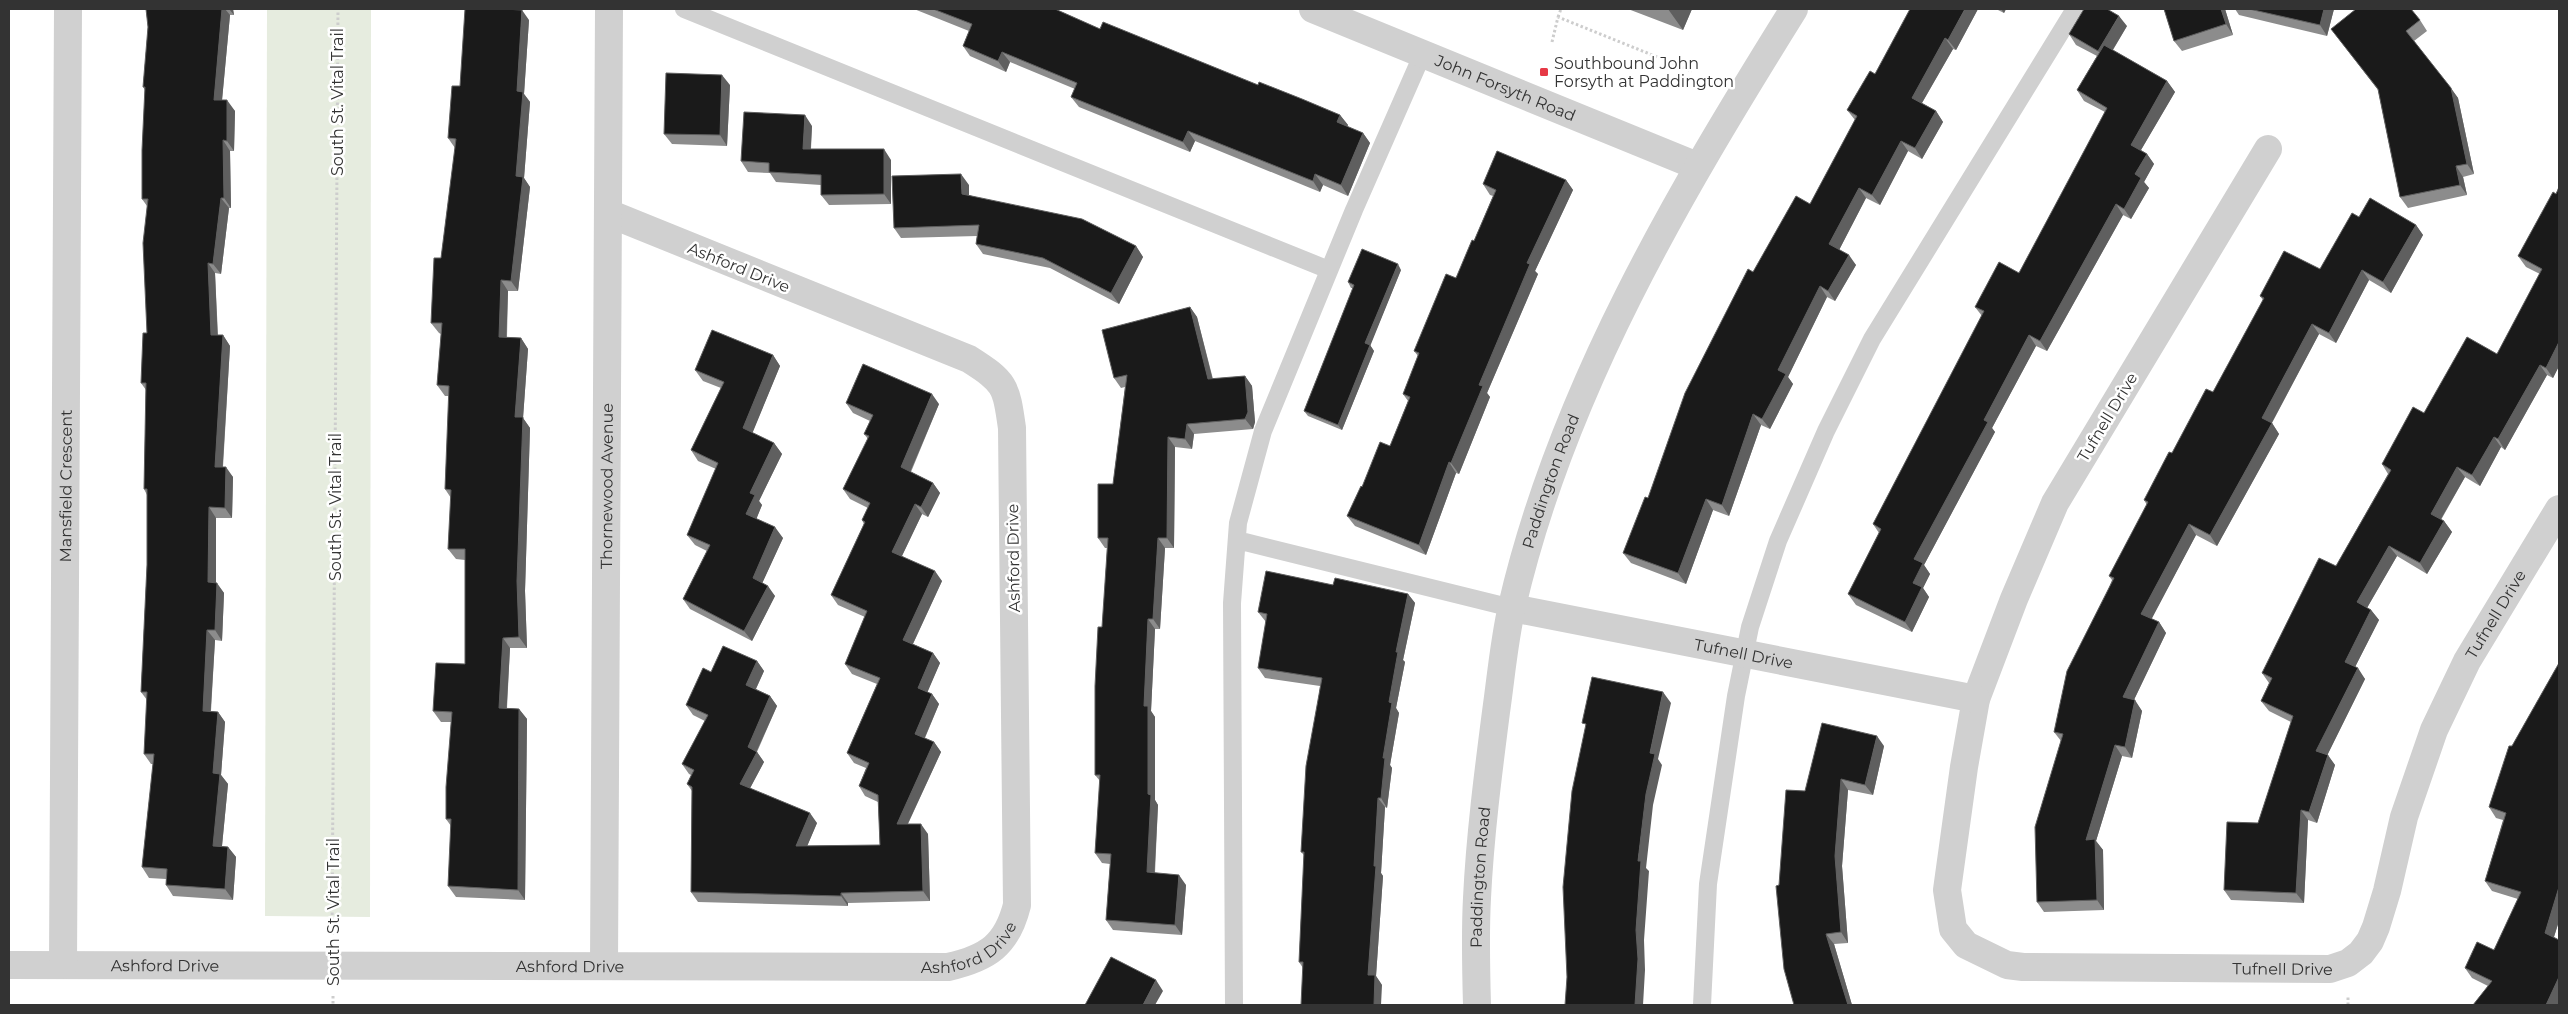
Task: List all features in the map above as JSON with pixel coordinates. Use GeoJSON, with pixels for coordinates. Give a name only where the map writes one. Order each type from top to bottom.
{"type":"FeatureCollection","features":[{"type":"Feature","properties":{"kind":"street","name":"Mansfield Crescent"},"geometry":{"type":"LineString","coordinates":[[63,965],[68,9]]}},
{"type":"Feature","properties":{"kind":"street","name":"Thornewood Avenue"},"geometry":{"type":"LineString","coordinates":[[604,964],[609,9]]}},
{"type":"Feature","properties":{"kind":"street","name":"John Forsyth Road"},"geometry":{"type":"LineString","coordinates":[[1313,9],[1698,166]]}},
{"type":"Feature","properties":{"kind":"street","name":"Paddington Road"},"geometry":{"type":"LineString","coordinates":[[1476,1005],[1476,900],[1483,809],[1512,608],[1540,511],[1578,403],[1617,318],[1698,166],[1794,9]]}},
{"type":"Feature","properties":{"kind":"street","name":"Tufnell Drive"},"geometry":{"type":"LineString","coordinates":[[2268,149],[2055,503],[2014,599],[1976,699],[1964,767],[1947,890],[1953,929],[1966,945],[2007,965],[2023,967],[2330,968],[2348,963],[2361,953],[2376,927],[2404,817],[2434,730],[2467,661],[2559,509]]}},
{"type":"Feature","properties":{"kind":"street","name":"Ashford Drive"},"geometry":{"type":"LineString","coordinates":[[9,965],[604,964],[948,967],[969,962],[999,945],[1012,926],[1017,905],[1012,428],[1008,402],[1001,382],[969,359],[608,213]]}},
{"type":"Feature","properties":{"kind":"street","name":"Tufnell Drive"},"geometry":{"type":"LineString","coordinates":[[1512,608],[1976,699]]}},
{"type":"Feature","properties":{"kind":"lane"},"geometry":{"type":"LineString","coordinates":[[684,9],[1329,270]]}},
{"type":"Feature","properties":{"kind":"lane"},"geometry":{"type":"LineString","coordinates":[[1702,1005],[1708,884],[1744,654],[1750,627],[1778,541],[1800,488],[1856,370],[1891,306],[2075,9]]}},
{"type":"Feature","properties":{"kind":"lane"},"geometry":{"type":"LineString","coordinates":[[1234,1005],[1232,603],[1236,540],[1245,496],[1263,431],[1329,270],[1423,53]]}},
{"type":"Feature","properties":{"kind":"lane"},"geometry":{"type":"LineString","coordinates":[[1236,540],[1512,608]]}},
{"type":"Feature","properties":{"kind":"path","name":"South St. Vital Trail"},"geometry":{"type":"LineString","coordinates":[[333,1005],[338,9]]}},
{"type":"Feature","properties":{"kind":"path"},"geometry":{"type":"LineString","coordinates":[[1552,42],[1561,9]]}},
{"type":"Feature","properties":{"kind":"path"},"geometry":{"type":"LineString","coordinates":[[1558,17],[1692,71]]}},
{"type":"Feature","properties":{"kind":"shaded area"},"geometry":{"type":"Polygon","coordinates":[[[267,9],[371,9],[370,917],[265,916],[267,9]]]}},
{"type":"Feature","properties":{"kind":"building"},"geometry":{"type":"Polygon","coordinates":[[[146,9],[222,9],[214,100],[227,100],[227,141],[223,140],[224,198],[221,198],[213,264],[208,263],[211,335],[223,335],[215,467],[226,467],[225,508],[209,507],[208,582],[217,583],[215,630],[207,630],[203,711],[218,712],[213,773],[220,774],[213,846],[228,847],[225,889],[166,885],[167,869],[142,867],[154,754],[144,754],[147,692],[141,692],[147,565],[147,489],[144,489],[146,383],[141,383],[143,333],[147,333],[143,243],[148,199],[142,199],[145,87],[143,87],[148,27],[146,9]]]}},
{"type":"Feature","properties":{"kind":"building"},"geometry":{"type":"Polygon","coordinates":[[[465,9],[522,10],[517,91],[523,92],[516,176],[523,177],[511,281],[501,280],[499,337],[521,338],[515,417],[523,417],[517,581],[519,637],[503,638],[499,708],[519,709],[518,890],[448,886],[451,819],[446,819],[446,787],[452,712],[433,711],[436,663],[465,664],[465,549],[448,549],[451,490],[445,489],[449,386],[437,385],[442,323],[431,323],[434,258],[441,258],[456,139],[448,138],[452,86],[460,86],[465,9]]]}},
{"type":"Feature","properties":{"kind":"building"},"geometry":{"type":"Polygon","coordinates":[[[933,9],[1055,9],[1100,29],[1103,22],[1258,85],[1259,82],[1340,115],[1337,122],[1363,133],[1341,185],[1315,174],[1313,181],[1188,131],[1183,142],[1071,97],[1077,83],[1002,52],[998,61],[963,46],[972,24],[933,9]]]}},
{"type":"Feature","properties":{"kind":"building"},"geometry":{"type":"Polygon","coordinates":[[[1910,9],[1965,9],[1948,40],[1945,38],[1912,98],[1936,111],[1915,148],[1901,141],[1872,195],[1859,188],[1829,244],[1849,255],[1828,291],[1820,286],[1778,370],[1786,374],[1762,419],[1753,414],[1722,505],[1706,499],[1678,573],[1623,553],[1645,497],[1648,498],[1685,393],[1748,269],[1753,272],[1796,196],[1810,204],[1857,116],[1847,110],[1870,71],[1875,74],[1910,9]]]}},
{"type":"Feature","properties":{"kind":"building"},"geometry":{"type":"Polygon","coordinates":[[[2084,9],[2107,9],[2119,16],[2098,51],[2069,34],[2084,9]]]}},
{"type":"Feature","properties":{"kind":"building"},"geometry":{"type":"Polygon","coordinates":[[[2164,9],[2221,9],[2226,24],[2174,41],[2164,9]]]}},
{"type":"Feature","properties":{"kind":"building"},"geometry":{"type":"Polygon","coordinates":[[[2249,9],[2324,9],[2320,25],[2249,9]]]}},
{"type":"Feature","properties":{"kind":"building"},"geometry":{"type":"Polygon","coordinates":[[[2356,9],[2411,9],[2420,20],[2406,31],[2451,88],[2467,164],[2456,166],[2460,185],[2400,197],[2378,89],[2331,29],[2356,9]]]}},
{"type":"Feature","properties":{"kind":"building"},"geometry":{"type":"Polygon","coordinates":[[[2104,45],[2167,81],[2131,145],[2147,154],[2135,174],[2141,178],[2124,209],[2116,204],[2040,341],[2029,335],[1984,420],[1988,422],[1914,559],[1923,563],[1913,583],[1922,587],[1905,622],[1848,594],[1881,529],[1873,524],[1984,311],[1975,307],[1999,262],[2019,273],[2107,108],[2077,90],[2104,45]]]}},
{"type":"Feature","properties":{"kind":"building"},"geometry":{"type":"Polygon","coordinates":[[[666,73],[722,75],[720,135],[664,134],[666,73]]]}},
{"type":"Feature","properties":{"kind":"building"},"geometry":{"type":"Polygon","coordinates":[[[744,112],[805,115],[803,149],[884,149],[884,194],[821,195],[821,175],[769,172],[769,163],[741,161],[744,112]]]}},
{"type":"Feature","properties":{"kind":"building"},"geometry":{"type":"Polygon","coordinates":[[[1497,151],[1566,180],[1527,263],[1530,264],[1479,385],[1483,386],[1451,463],[1449,462],[1419,545],[1347,516],[1362,487],[1380,442],[1390,446],[1410,397],[1403,394],[1419,353],[1414,351],[1446,274],[1456,278],[1496,190],[1483,184],[1497,151]]]}},
{"type":"Feature","properties":{"kind":"building"},"geometry":{"type":"Polygon","coordinates":[[[961,174],[962,194],[1082,219],[1136,246],[1111,293],[1043,258],[976,244],[979,225],[894,228],[892,176],[961,174]]]}},
{"type":"Feature","properties":{"kind":"building"},"geometry":{"type":"Polygon","coordinates":[[[2559,187],[2559,342],[2546,368],[2540,365],[2498,439],[2494,437],[2472,475],[2457,467],[2431,514],[2444,521],[2420,563],[2389,546],[2357,602],[2371,610],[2345,662],[2358,668],[2316,751],[2328,755],[2309,812],[2301,810],[2296,893],[2224,890],[2227,822],[2258,823],[2293,716],[2261,701],[2272,678],[2262,673],[2319,558],[2336,566],[2391,470],[2382,464],[2413,407],[2424,413],[2467,337],[2497,354],[2542,269],[2518,256],[2553,192],[2556,194],[2559,187]]]}},
{"type":"Feature","properties":{"kind":"building"},"geometry":{"type":"Polygon","coordinates":[[[2370,198],[2416,225],[2383,282],[2362,270],[2329,333],[2312,324],[2262,418],[2272,423],[2210,535],[2189,524],[2141,614],[2159,622],[2123,697],[2135,700],[2125,747],[2115,745],[2086,840],[2095,839],[2097,900],[2037,902],[2035,827],[2063,734],[2054,732],[2067,671],[2114,578],[2109,576],[2148,502],[2144,500],[2169,452],[2172,453],[2206,389],[2213,392],[2264,298],[2260,296],[2284,251],[2320,269],[2352,213],[2359,217],[2370,198]]]}},
{"type":"Feature","properties":{"kind":"building"},"geometry":{"type":"Polygon","coordinates":[[[1362,249],[1398,264],[1365,343],[1370,345],[1338,425],[1304,411],[1354,285],[1348,282],[1362,249]]]}},
{"type":"Feature","properties":{"kind":"building"},"geometry":{"type":"Polygon","coordinates":[[[1190,307],[1208,379],[1245,376],[1248,412],[1245,419],[1187,424],[1185,439],[1168,437],[1167,538],[1158,538],[1153,619],[1148,619],[1144,706],[1148,706],[1148,794],[1151,795],[1147,872],[1179,875],[1175,925],[1106,920],[1111,854],[1095,853],[1100,775],[1095,775],[1095,686],[1098,627],[1102,627],[1108,538],[1098,538],[1098,484],[1113,484],[1127,375],[1114,378],[1102,330],[1190,307]]]}},
{"type":"Feature","properties":{"kind":"building"},"geometry":{"type":"Polygon","coordinates":[[[712,330],[773,355],[743,428],[774,443],[750,493],[755,495],[746,514],[775,527],[753,578],[768,586],[744,631],[683,599],[710,545],[687,535],[718,463],[691,450],[724,382],[695,370],[712,330]]]}},
{"type":"Feature","properties":{"kind":"building"},"geometry":{"type":"Polygon","coordinates":[[[863,364],[932,394],[901,467],[933,483],[921,507],[915,504],[892,552],[935,571],[903,640],[933,653],[918,688],[932,694],[915,734],[934,742],[897,824],[921,824],[923,891],[841,893],[841,896],[691,892],[692,787],[687,784],[694,770],[682,764],[708,715],[686,705],[703,668],[711,672],[723,646],[757,661],[746,685],[770,696],[748,747],[757,752],[740,784],[810,813],[796,846],[880,845],[878,795],[859,786],[869,763],[847,753],[880,678],[845,664],[867,611],[831,595],[865,522],[862,520],[870,503],[843,489],[869,436],[864,434],[873,415],[846,403],[863,364]]]}},
{"type":"Feature","properties":{"kind":"building"},"geometry":{"type":"Polygon","coordinates":[[[1266,571],[1333,585],[1335,578],[1408,594],[1396,652],[1398,652],[1389,702],[1392,703],[1383,758],[1385,758],[1381,798],[1378,798],[1374,866],[1376,866],[1368,975],[1375,975],[1374,1005],[1301,1005],[1303,962],[1299,962],[1304,852],[1301,852],[1306,766],[1322,678],[1258,668],[1267,614],[1258,612],[1266,571]]]}},
{"type":"Feature","properties":{"kind":"building"},"geometry":{"type":"Polygon","coordinates":[[[2559,663],[2559,887],[2545,933],[2559,940],[2559,977],[2546,1005],[2473,1005],[2492,981],[2465,968],[2477,942],[2494,950],[2521,892],[2485,881],[2506,813],[2489,807],[2509,746],[2512,746],[2559,663]]]}},
{"type":"Feature","properties":{"kind":"building"},"geometry":{"type":"Polygon","coordinates":[[[1592,677],[1663,692],[1650,753],[1655,754],[1646,794],[1638,861],[1641,861],[1636,930],[1638,959],[1635,1005],[1565,1005],[1567,977],[1563,887],[1572,791],[1586,724],[1582,723],[1592,677]]]}},
{"type":"Feature","properties":{"kind":"building"},"geometry":{"type":"Polygon","coordinates":[[[1822,723],[1877,736],[1865,785],[1841,779],[1835,856],[1841,932],[1826,934],[1848,1005],[1794,1005],[1784,969],[1776,886],[1779,885],[1786,790],[1805,791],[1822,723]]]}},
{"type":"Feature","properties":{"kind":"building"},"geometry":{"type":"Polygon","coordinates":[[[1111,957],[1156,980],[1143,1005],[1085,1005],[1111,957]]]}},
{"type":"Feature","properties":{"kind":"place","name":"Southbound John Forsyth at Paddington"},"geometry":{"type":"Point","coordinates":[1544,72]}}]}
